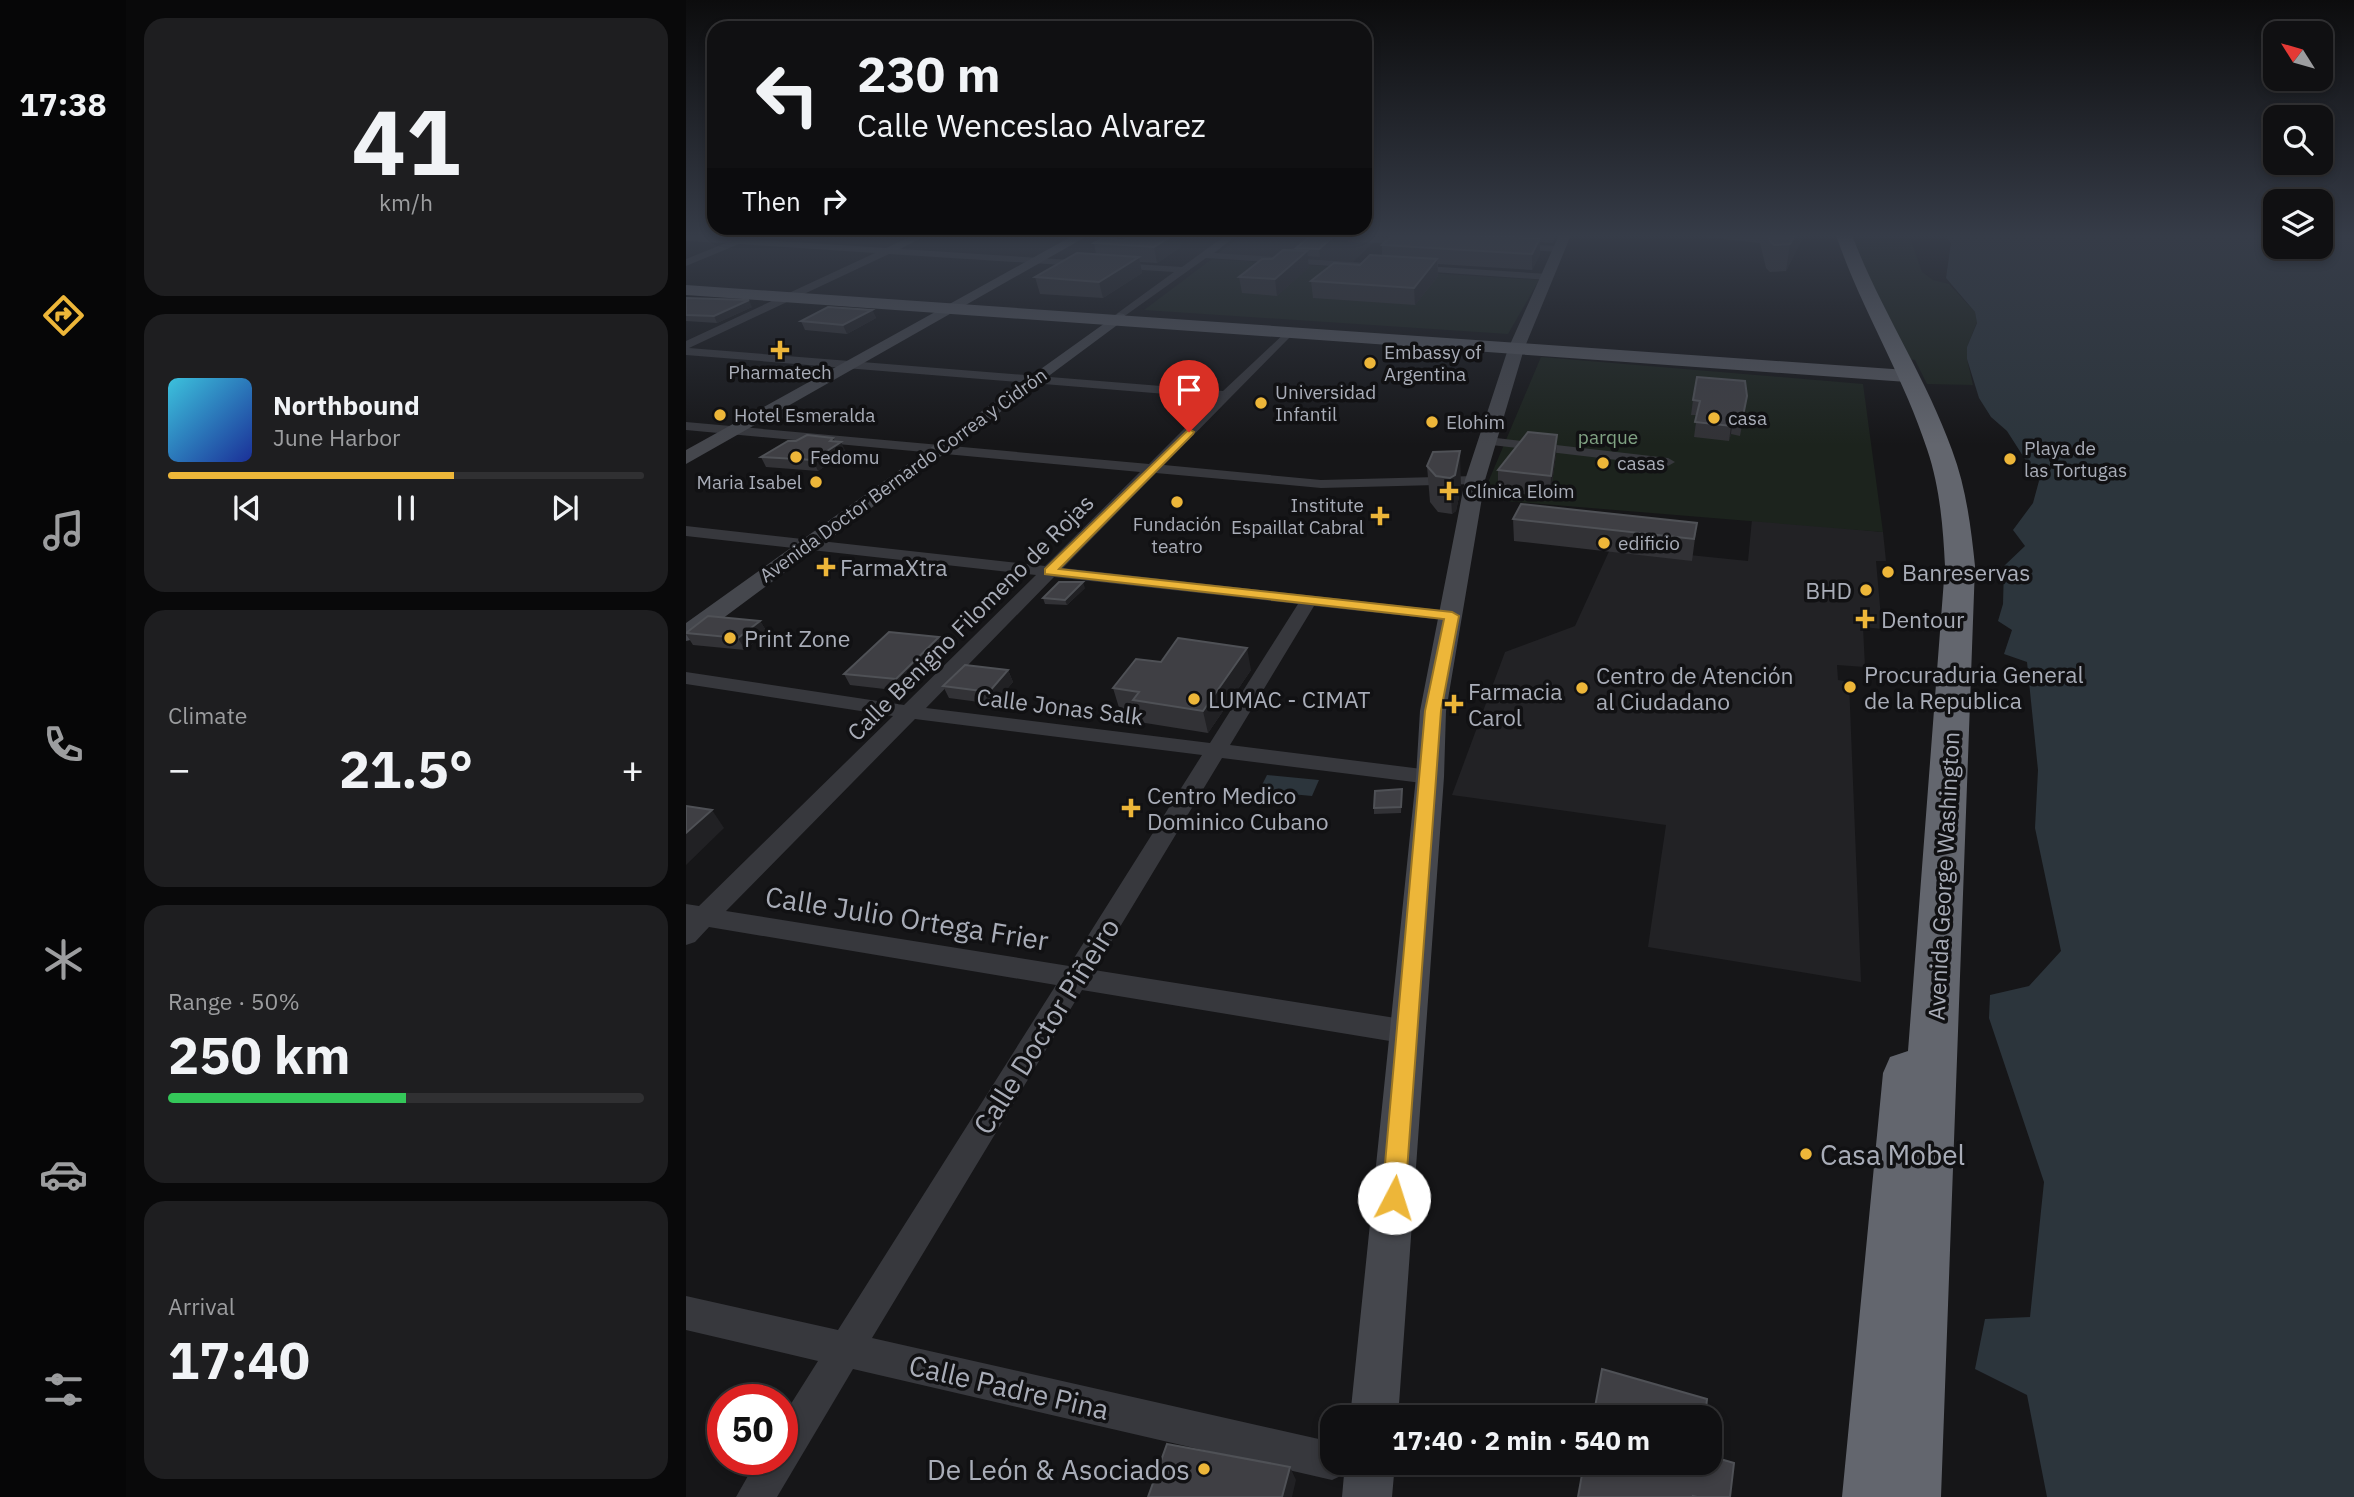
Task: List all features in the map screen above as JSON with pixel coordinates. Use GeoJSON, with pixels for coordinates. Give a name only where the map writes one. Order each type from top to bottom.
{"type":"FeatureCollection","features":[{"type":"Feature","properties":{"kind":"highway","name":"Avenida George Washington"},"geometry":{"type":"LineString","coordinates":[[1866,305],[1941,451],[1956,515],[1960,566],[1908,1497]]}},
{"type":"Feature","properties":{"kind":"highway","name":"Avenida George Washington"},"geometry":{"type":"LineString","coordinates":[[1873,305],[1900,371],[1926,457],[1935,494],[1941,552],[1919,922],[1875,1497]]}},
{"type":"Feature","properties":{"kind":"main road"},"geometry":{"type":"LineString","coordinates":[[923,305],[1517,347]]}},
{"type":"Feature","properties":{"kind":"main road"},"geometry":{"type":"LineString","coordinates":[[686,458],[958,305]]}},
{"type":"Feature","properties":{"kind":"main road"},"geometry":{"type":"LineString","coordinates":[[1375,1405],[1430,777],[1433,711],[1475,480],[1517,347],[1536,305]]}},
{"type":"Feature","properties":{"kind":"main road"},"geometry":{"type":"LineString","coordinates":[[1116,319],[1288,333],[1900,371]]}},
{"type":"Feature","properties":{"kind":"main road","name":"Avenida Doctor Bernardo Correa y Cidrón"},"geometry":{"type":"LineString","coordinates":[[686,634],[1116,319]]}},
{"type":"Feature","properties":{"kind":"street"},"geometry":{"type":"LineString","coordinates":[[686,345],[774,305]]}},
{"type":"Feature","properties":{"kind":"street"},"geometry":{"type":"LineString","coordinates":[[1116,319],[1135,305]]}},
{"type":"Feature","properties":{"kind":"street","name":"Calle Benigno Filomeno de Rojas"},"geometry":{"type":"LineString","coordinates":[[692,922],[909,712],[1288,333]]}},
{"type":"Feature","properties":{"kind":"street"},"geometry":{"type":"LineString","coordinates":[[686,351],[1226,395]]}},
{"type":"Feature","properties":{"kind":"street"},"geometry":{"type":"LineString","coordinates":[[686,426],[1321,484],[1475,480]]}},
{"type":"Feature","properties":{"kind":"street"},"geometry":{"type":"LineString","coordinates":[[1488,441],[1668,462]]}},
{"type":"Feature","properties":{"kind":"street"},"geometry":{"type":"LineString","coordinates":[[686,531],[1452,616]]}},
{"type":"Feature","properties":{"kind":"street","name":"Calle Doctor Piñeiro"},"geometry":{"type":"LineString","coordinates":[[798,1426],[1309,600]]}},
{"type":"Feature","properties":{"kind":"street","name":"Calle Jonas Salk"},"geometry":{"type":"LineString","coordinates":[[686,678],[909,712],[1430,777]]}},
{"type":"Feature","properties":{"kind":"street","name":"Calle Julio Ortega Frier"},"geometry":{"type":"LineString","coordinates":[[692,922],[1075,978],[1408,1032]]}},
{"type":"Feature","properties":{"kind":"street","name":"Calle Padre Pina"},"geometry":{"type":"LineString","coordinates":[[686,1313],[1320,1463]]}},
{"type":"Feature","properties":{"kind":"street"},"geometry":{"type":"LineString","coordinates":[[755,1497],[769,1475]]}},
{"type":"Feature","properties":{"kind":"shaded area"},"geometry":{"type":"Polygon","coordinates":[[[1969,305],[2354,305],[2354,1497],[2047,1497],[2027,1395],[1975,1369],[1985,1319],[2030,1317],[2044,1182],[1989,1018],[1990,995],[2029,986],[2061,951],[2035,828],[2038,770],[2027,662],[2004,654],[2012,630],[1998,621],[2003,604],[2004,566],[2025,546],[2013,530],[2033,503],[2039,481],[2007,431],[1991,417],[1979,398],[1967,359],[1967,347],[1977,323],[1975,312],[1969,305]]]}},
{"type":"Feature","properties":{"kind":"shaded area"},"geometry":{"type":"Polygon","coordinates":[[[1752,519],[1883,532],[1886,561],[1876,561],[1882,629],[1863,627],[1865,667],[1837,665],[1838,680],[1849,682],[1861,982],[1648,947],[1666,825],[1452,795],[1505,652],[1575,626],[1611,547],[1748,561],[1752,519]]]}},
{"type":"Feature","properties":{"kind":"shaded area"},"geometry":{"type":"Polygon","coordinates":[[[1267,775],[1319,780],[1312,796],[1259,791],[1267,775]]]}},
{"type":"Feature","properties":{"kind":"green space"},"geometry":{"type":"Polygon","coordinates":[[[1151,305],[1525,305],[1508,334],[1144,310],[1151,305]]]}},
{"type":"Feature","properties":{"kind":"green space"},"geometry":{"type":"Polygon","coordinates":[[[1879,305],[1968,305],[1975,312],[1977,322],[1967,347],[1973,385],[1927,384],[1915,360],[1903,358],[1879,305]]]}},
{"type":"Feature","properties":{"kind":"green space","name":"parque"},"geometry":{"type":"Polygon","coordinates":[[[1541,357],[1863,384],[1883,532],[1481,499],[1541,357]]]}},
{"type":"Feature","properties":{"kind":"building"},"geometry":{"type":"Polygon","coordinates":[[[686,305],[738,305],[714,316],[686,315],[686,305]]]}},
{"type":"Feature","properties":{"kind":"building"},"geometry":{"type":"Polygon","coordinates":[[[828,307],[872,310],[843,325],[801,321],[828,307]]]}},
{"type":"Feature","properties":{"kind":"building"},"geometry":{"type":"Polygon","coordinates":[[[1697,377],[1745,381],[1747,396],[1742,421],[1733,419],[1731,426],[1695,422],[1700,401],[1693,400],[1697,377]]]}},
{"type":"Feature","properties":{"kind":"building"},"geometry":{"type":"Polygon","coordinates":[[[1528,432],[1557,435],[1551,476],[1498,470],[1528,432]]]}},
{"type":"Feature","properties":{"kind":"building"},"geometry":{"type":"Polygon","coordinates":[[[807,435],[833,438],[830,441],[841,442],[813,460],[761,457],[788,441],[796,441],[807,435]]]}},
{"type":"Feature","properties":{"kind":"building"},"geometry":{"type":"Polygon","coordinates":[[[1460,451],[1455,475],[1450,478],[1436,476],[1427,466],[1433,452],[1460,451]]]}},
{"type":"Feature","properties":{"kind":"building"},"geometry":{"type":"Polygon","coordinates":[[[1521,504],[1697,523],[1694,539],[1513,519],[1521,504]]]}},
{"type":"Feature","properties":{"kind":"building"},"geometry":{"type":"Polygon","coordinates":[[[1059,582],[1083,582],[1065,600],[1043,598],[1059,582]]]}},
{"type":"Feature","properties":{"kind":"building"},"geometry":{"type":"Polygon","coordinates":[[[708,616],[760,621],[738,638],[686,633],[708,616]]]}},
{"type":"Feature","properties":{"kind":"building"},"geometry":{"type":"Polygon","coordinates":[[[889,632],[939,637],[896,679],[844,674],[889,632]]]}},
{"type":"Feature","properties":{"kind":"building"},"geometry":{"type":"Polygon","coordinates":[[[1178,638],[1247,648],[1203,711],[1133,700],[1139,692],[1113,688],[1136,659],[1161,662],[1178,638]]]}},
{"type":"Feature","properties":{"kind":"building"},"geometry":{"type":"Polygon","coordinates":[[[965,665],[1008,670],[989,692],[943,686],[965,665]]]}},
{"type":"Feature","properties":{"kind":"building"},"geometry":{"type":"Polygon","coordinates":[[[1402,789],[1401,807],[1374,808],[1375,791],[1402,789]]]}},
{"type":"Feature","properties":{"kind":"building"},"geometry":{"type":"Polygon","coordinates":[[[686,806],[712,810],[686,833],[686,806]]]}},
{"type":"Feature","properties":{"kind":"building"},"geometry":{"type":"Polygon","coordinates":[[[1602,1369],[1707,1399],[1706,1405],[1595,1405],[1602,1369]]]}},
{"type":"Feature","properties":{"kind":"building","name":"De León & Asociados"},"geometry":{"type":"Polygon","coordinates":[[[1167,1444],[1290,1467],[1282,1497],[1148,1497],[1167,1444]]]}},
{"type":"Feature","properties":{"kind":"building"},"geometry":{"type":"Polygon","coordinates":[[[1722,1460],[1734,1463],[1730,1497],[1578,1497],[1582,1475],[1722,1475],[1722,1460]]]}},
{"type":"Feature","properties":{"kind":"place","name":"Pharmatech"},"geometry":{"type":"Point","coordinates":[780,350]}},
{"type":"Feature","properties":{"kind":"place","name":"Embassy of Argentina"},"geometry":{"type":"Point","coordinates":[1370,363]}},
{"type":"Feature","properties":{"kind":"place","name":"Universidad Infantil"},"geometry":{"type":"Point","coordinates":[1261,403]}},
{"type":"Feature","properties":{"kind":"place","name":"Hotel Esmeralda"},"geometry":{"type":"Point","coordinates":[720,415]}},
{"type":"Feature","properties":{"kind":"place","name":"casa"},"geometry":{"type":"Point","coordinates":[1714,418]}},
{"type":"Feature","properties":{"kind":"place","name":"Elohim"},"geometry":{"type":"Point","coordinates":[1432,422]}},
{"type":"Feature","properties":{"kind":"place","name":"Fedomu"},"geometry":{"type":"Point","coordinates":[796,457]}},
{"type":"Feature","properties":{"kind":"place","name":"Playa de las Tortugas"},"geometry":{"type":"Point","coordinates":[2010,459]}},
{"type":"Feature","properties":{"kind":"place","name":"casas"},"geometry":{"type":"Point","coordinates":[1603,463]}},
{"type":"Feature","properties":{"kind":"place","name":"Maria Isabel"},"geometry":{"type":"Point","coordinates":[816,482]}},
{"type":"Feature","properties":{"kind":"place","name":"Clínica Eloim"},"geometry":{"type":"Point","coordinates":[1449,491]}},
{"type":"Feature","properties":{"kind":"place","name":"Fundación teatro"},"geometry":{"type":"Point","coordinates":[1177,502]}},
{"type":"Feature","properties":{"kind":"place","name":"Institute Espaillat Cabral"},"geometry":{"type":"Point","coordinates":[1380,516]}},
{"type":"Feature","properties":{"kind":"place","name":"edificio"},"geometry":{"type":"Point","coordinates":[1604,543]}},
{"type":"Feature","properties":{"kind":"place","name":"FarmaXtra"},"geometry":{"type":"Point","coordinates":[826,567]}},
{"type":"Feature","properties":{"kind":"place","name":"Banreservas"},"geometry":{"type":"Point","coordinates":[1888,572]}},
{"type":"Feature","properties":{"kind":"place","name":"BHD"},"geometry":{"type":"Point","coordinates":[1866,590]}},
{"type":"Feature","properties":{"kind":"place","name":"Dentour"},"geometry":{"type":"Point","coordinates":[1865,619]}},
{"type":"Feature","properties":{"kind":"place","name":"Print Zone"},"geometry":{"type":"Point","coordinates":[730,638]}},
{"type":"Feature","properties":{"kind":"place","name":"Procuraduria General de la Republica"},"geometry":{"type":"Point","coordinates":[1850,687]}},
{"type":"Feature","properties":{"kind":"place","name":"Centro de Atención al Ciudadano"},"geometry":{"type":"Point","coordinates":[1582,688]}},
{"type":"Feature","properties":{"kind":"place","name":"LUMAC - CIMAT"},"geometry":{"type":"Point","coordinates":[1194,699]}},
{"type":"Feature","properties":{"kind":"place","name":"Farmacia Carol"},"geometry":{"type":"Point","coordinates":[1454,704]}},
{"type":"Feature","properties":{"kind":"place","name":"Centro Medico Dominico Cubano"},"geometry":{"type":"Point","coordinates":[1131,808]}},
{"type":"Feature","properties":{"kind":"place","name":"Casa Mobel"},"geometry":{"type":"Point","coordinates":[1806,1154]}},
{"type":"Feature","properties":{"kind":"place","name":"De León & Asociados"},"geometry":{"type":"Point","coordinates":[1204,1469]}},
{"type":"Feature","properties":{"kind":"route"},"geometry":{"type":"LineString","coordinates":[[1189,432],[1049,571],[1452,616],[1433,711],[1430,777],[1394,1198]]}}]}
